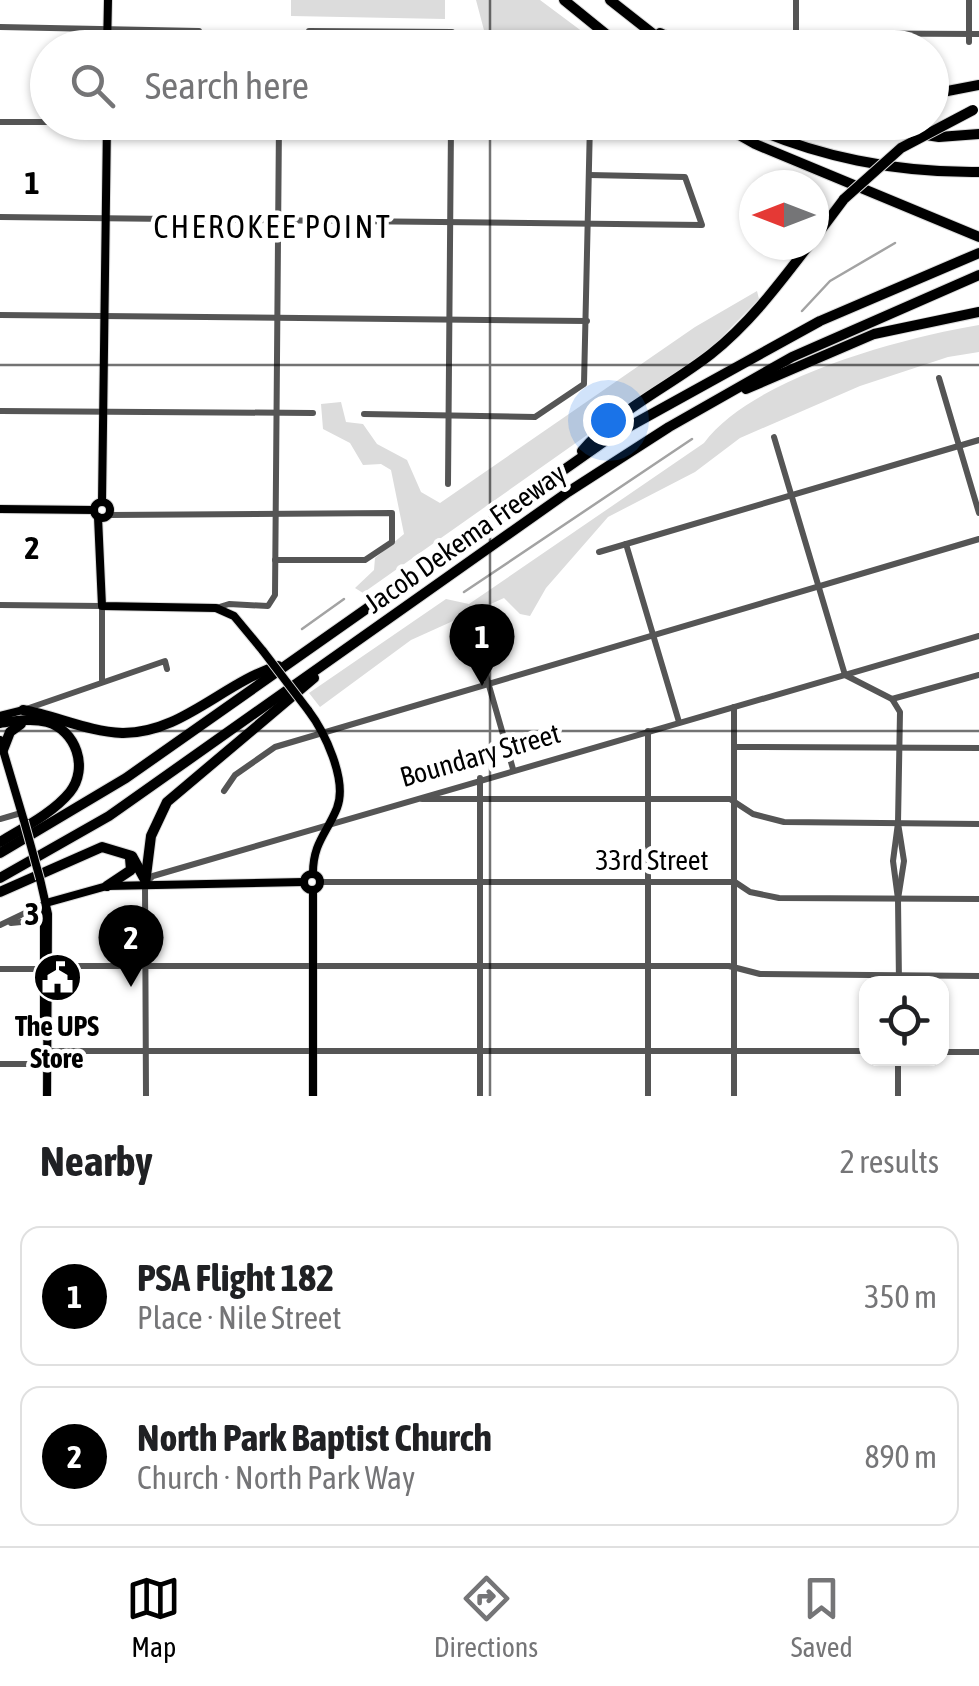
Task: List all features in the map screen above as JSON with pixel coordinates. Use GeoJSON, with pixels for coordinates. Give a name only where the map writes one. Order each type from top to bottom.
{"type":"FeatureCollection","features":[{"type":"Feature","properties":{"kind":"highway"},"geometry":{"type":"LineString","coordinates":[[564,0],[601,30]]}},
{"type":"Feature","properties":{"kind":"highway"},"geometry":{"type":"LineString","coordinates":[[610,0],[647,30]]}},
{"type":"Feature","properties":{"kind":"highway"},"geometry":{"type":"LineString","coordinates":[[639,24],[652,30]]}},
{"type":"Feature","properties":{"kind":"highway"},"geometry":{"type":"LineString","coordinates":[[949,91],[979,85]]}},
{"type":"Feature","properties":{"kind":"highway"},"geometry":{"type":"LineString","coordinates":[[949,124],[976,110]]}},
{"type":"Feature","properties":{"kind":"highway"},"geometry":{"type":"LineString","coordinates":[[949,136],[979,134]]}},
{"type":"Feature","properties":{"kind":"highway"},"geometry":{"type":"LineString","coordinates":[[748,140],[979,237]]}},
{"type":"Feature","properties":{"kind":"highway"},"geometry":{"type":"LineString","coordinates":[[795,140],[852,159],[898,168],[979,172]]}},
{"type":"Feature","properties":{"kind":"highway"},"geometry":{"type":"LineString","coordinates":[[829,219],[901,148],[917,140]]}},
{"type":"Feature","properties":{"kind":"highway","name":"Jacob Dekema Freeway"},"geometry":{"type":"LineString","coordinates":[[0,853],[126,778],[612,436],[753,356],[979,253]]}},
{"type":"Feature","properties":{"kind":"highway"},"geometry":{"type":"LineString","coordinates":[[570,465],[598,433],[692,368],[741,328],[797,260]]}},
{"type":"Feature","properties":{"kind":"highway","name":"Jacob Dekema Freeway"},"geometry":{"type":"LineString","coordinates":[[0,878],[109,816],[669,426],[792,356],[979,276]]}},
{"type":"Feature","properties":{"kind":"highway"},"geometry":{"type":"LineString","coordinates":[[669,426],[874,334],[979,312]]}},
{"type":"Feature","properties":{"kind":"highway"},"geometry":{"type":"LineString","coordinates":[[145,884],[154,826],[177,790],[378,626]]}},
{"type":"Feature","properties":{"kind":"highway"},"geometry":{"type":"LineString","coordinates":[[0,720],[25,716],[111,732],[143,731],[170,723],[259,672],[288,664]]}},
{"type":"Feature","properties":{"kind":"highway"},"geometry":{"type":"LineString","coordinates":[[2,745],[25,716]]}},
{"type":"Feature","properties":{"kind":"highway"},"geometry":{"type":"LineString","coordinates":[[0,842],[52,808],[77,779],[79,760],[68,735],[48,722],[25,716]]}},
{"type":"Feature","properties":{"kind":"highway"},"geometry":{"type":"LineString","coordinates":[[0,892],[94,849],[112,847],[136,860],[145,884]]}},
{"type":"Feature","properties":{"kind":"highway"},"geometry":{"type":"LineString","coordinates":[[107,886],[131,870],[126,853]]}},
{"type":"Feature","properties":{"kind":"main road"},"geometry":{"type":"LineString","coordinates":[[107,29],[108,0]]}},
{"type":"Feature","properties":{"kind":"main road"},"geometry":{"type":"LineString","coordinates":[[106,140],[102,606],[216,608],[234,616],[323,732],[340,792],[339,804],[314,848],[313,874],[320,882],[313,890],[313,1096]]}},
{"type":"Feature","properties":{"kind":"main road"},"geometry":{"type":"LineString","coordinates":[[0,509],[103,511]]}},
{"type":"Feature","properties":{"kind":"main road"},"geometry":{"type":"LineString","coordinates":[[2,745],[46,903],[45,968]]}},
{"type":"Feature","properties":{"kind":"main road"},"geometry":{"type":"LineString","coordinates":[[145,884],[304,882],[313,874]]}},
{"type":"Feature","properties":{"kind":"main road"},"geometry":{"type":"LineString","coordinates":[[304,882],[313,890]]}},
{"type":"Feature","properties":{"kind":"main road","name":"Boundary Street"},"geometry":{"type":"LineString","coordinates":[[46,903],[107,886],[145,884]]}},
{"type":"Feature","properties":{"kind":"main road"},"geometry":{"type":"LineString","coordinates":[[46,903],[42,920],[47,1096]]}},
{"type":"Feature","properties":{"kind":"street"},"geometry":{"type":"LineString","coordinates":[[796,0],[796,30]]}},
{"type":"Feature","properties":{"kind":"street"},"geometry":{"type":"LineString","coordinates":[[969,0],[969,38]]}},
{"type":"Feature","properties":{"kind":"street"},"geometry":{"type":"LineString","coordinates":[[0,27],[199,30]]}},
{"type":"Feature","properties":{"kind":"street"},"geometry":{"type":"LineString","coordinates":[[949,38],[979,34]]}},
{"type":"Feature","properties":{"kind":"street"},"geometry":{"type":"LineString","coordinates":[[0,122],[30,122]]}},
{"type":"Feature","properties":{"kind":"street"},"geometry":{"type":"LineString","coordinates":[[216,608],[248,604],[262,607],[272,603],[279,140]]}},
{"type":"Feature","properties":{"kind":"street"},"geometry":{"type":"LineString","coordinates":[[448,484],[451,140]]}},
{"type":"Feature","properties":{"kind":"street"},"geometry":{"type":"LineString","coordinates":[[364,414],[535,417],[584,384],[590,140]]}},
{"type":"Feature","properties":{"kind":"street"},"geometry":{"type":"LineString","coordinates":[[0,217],[702,225],[685,177],[589,175]]}},
{"type":"Feature","properties":{"kind":"street"},"geometry":{"type":"LineString","coordinates":[[0,315],[587,321]]}},
{"type":"Feature","properties":{"kind":"street"},"geometry":{"type":"LineString","coordinates":[[938,378],[979,513]]}},
{"type":"Feature","properties":{"kind":"street"},"geometry":{"type":"LineString","coordinates":[[0,411],[313,414]]}},
{"type":"Feature","properties":{"kind":"street"},"geometry":{"type":"LineString","coordinates":[[774,437],[845,675],[892,699],[900,712],[898,824],[904,884],[898,899],[898,976]]}},
{"type":"Feature","properties":{"kind":"street"},"geometry":{"type":"LineString","coordinates":[[599,552],[979,440]]}},
{"type":"Feature","properties":{"kind":"street"},"geometry":{"type":"LineString","coordinates":[[103,511],[392,513],[392,542],[365,560],[275,560]]}},
{"type":"Feature","properties":{"kind":"street"},"geometry":{"type":"LineString","coordinates":[[224,791],[235,774],[276,747],[979,540]]}},
{"type":"Feature","properties":{"kind":"street"},"geometry":{"type":"LineString","coordinates":[[626,544],[679,722]]}},
{"type":"Feature","properties":{"kind":"street"},"geometry":{"type":"LineString","coordinates":[[0,605],[102,606],[102,680]]}},
{"type":"Feature","properties":{"kind":"street"},"geometry":{"type":"LineString","coordinates":[[475,636],[513,769]]}},
{"type":"Feature","properties":{"kind":"street","name":"Boundary Street"},"geometry":{"type":"LineString","coordinates":[[145,884],[182,865],[979,636]]}},
{"type":"Feature","properties":{"kind":"street"},"geometry":{"type":"LineString","coordinates":[[25,716],[95,688],[102,680],[165,661],[168,670]]}},
{"type":"Feature","properties":{"kind":"street"},"geometry":{"type":"LineString","coordinates":[[892,699],[979,675]]}},
{"type":"Feature","properties":{"kind":"street"},"geometry":{"type":"LineString","coordinates":[[734,707],[734,1096]]}},
{"type":"Feature","properties":{"kind":"street"},"geometry":{"type":"LineString","coordinates":[[648,730],[648,1096]]}},
{"type":"Feature","properties":{"kind":"street"},"geometry":{"type":"LineString","coordinates":[[734,747],[979,748]]}},
{"type":"Feature","properties":{"kind":"street"},"geometry":{"type":"LineString","coordinates":[[480,778],[480,1096]]}},
{"type":"Feature","properties":{"kind":"street"},"geometry":{"type":"LineString","coordinates":[[412,799],[647,798],[735,802],[753,814],[784,822],[979,824]]}},
{"type":"Feature","properties":{"kind":"street"},"geometry":{"type":"LineString","coordinates":[[0,820],[22,817]]}},
{"type":"Feature","properties":{"kind":"street","name":"33rd Street"},"geometry":{"type":"LineString","coordinates":[[320,882],[735,882],[750,892],[779,898],[979,899]]}},
{"type":"Feature","properties":{"kind":"street"},"geometry":{"type":"LineString","coordinates":[[145,884],[146,1096]]}},
{"type":"Feature","properties":{"kind":"street"},"geometry":{"type":"LineString","coordinates":[[735,909],[750,892]]}},
{"type":"Feature","properties":{"kind":"street","name":"Boundary Street"},"geometry":{"type":"LineString","coordinates":[[0,924],[46,903]]}},
{"type":"Feature","properties":{"kind":"street"},"geometry":{"type":"LineString","coordinates":[[0,924],[42,920]]}},
{"type":"Feature","properties":{"kind":"street"},"geometry":{"type":"LineString","coordinates":[[0,969],[648,965],[859,978]]}},
{"type":"Feature","properties":{"kind":"street"},"geometry":{"type":"LineString","coordinates":[[949,977],[979,976]]}},
{"type":"Feature","properties":{"kind":"street"},"geometry":{"type":"LineString","coordinates":[[48,1050],[859,1051]]}},
{"type":"Feature","properties":{"kind":"street"},"geometry":{"type":"LineString","coordinates":[[949,1052],[979,1052]]}},
{"type":"Feature","properties":{"kind":"street"},"geometry":{"type":"LineString","coordinates":[[0,1064],[48,1064]]}},
{"type":"Feature","properties":{"kind":"street"},"geometry":{"type":"LineString","coordinates":[[898,1066],[898,1096]]}},
{"type":"Feature","properties":{"kind":"shaded area"},"geometry":{"type":"Polygon","coordinates":[[[291,0],[445,0],[445,19],[291,16],[291,0]]]}},
{"type":"Feature","properties":{"kind":"shaded area"},"geometry":{"type":"Polygon","coordinates":[[[476,0],[540,0],[580,30],[484,30],[476,0]]]}},
{"type":"Feature","properties":{"kind":"shaded area"},"geometry":{"type":"Polygon","coordinates":[[[757,291],[759,299],[712,347],[363,593],[355,588],[374,570],[375,558],[404,534],[391,470],[381,464],[363,465],[350,443],[323,429],[321,404],[341,402],[346,422],[363,424],[377,444],[407,460],[421,492],[440,503],[695,327],[757,291]]]}},
{"type":"Feature","properties":{"kind":"shaded area"},"geometry":{"type":"Polygon","coordinates":[[[979,325],[979,352],[948,357],[860,386],[740,438],[695,472],[608,517],[546,588],[530,616],[520,614],[504,598],[411,640],[320,707],[309,693],[446,599],[469,604],[704,443],[726,420],[756,399],[830,364],[979,325]]]}},
{"type":"Feature","properties":{"kind":"waterway"},"geometry":{"type":"LineString","coordinates":[[802,311],[830,281],[895,243]]}},
{"type":"Feature","properties":{"kind":"waterway"},"geometry":{"type":"LineString","coordinates":[[464,592],[692,439]]}},
{"type":"Feature","properties":{"kind":"waterway"},"geometry":{"type":"LineString","coordinates":[[302,629],[344,599]]}},
{"type":"Feature","properties":{"kind":"place","name":"PSA Flight 182"},"geometry":{"type":"Point","coordinates":[482,686]}},
{"type":"Feature","properties":{"kind":"place","name":"The UPS Store"},"geometry":{"type":"Point","coordinates":[57,978]}},
{"type":"Feature","properties":{"kind":"place","name":"North Park Baptist Church"},"geometry":{"type":"Point","coordinates":[131,987]}},
{"type":"Feature","properties":{"kind":"district","name":"CHEROKEE POINT"},"geometry":{"type":"Point","coordinates":[273,226]}}]}
